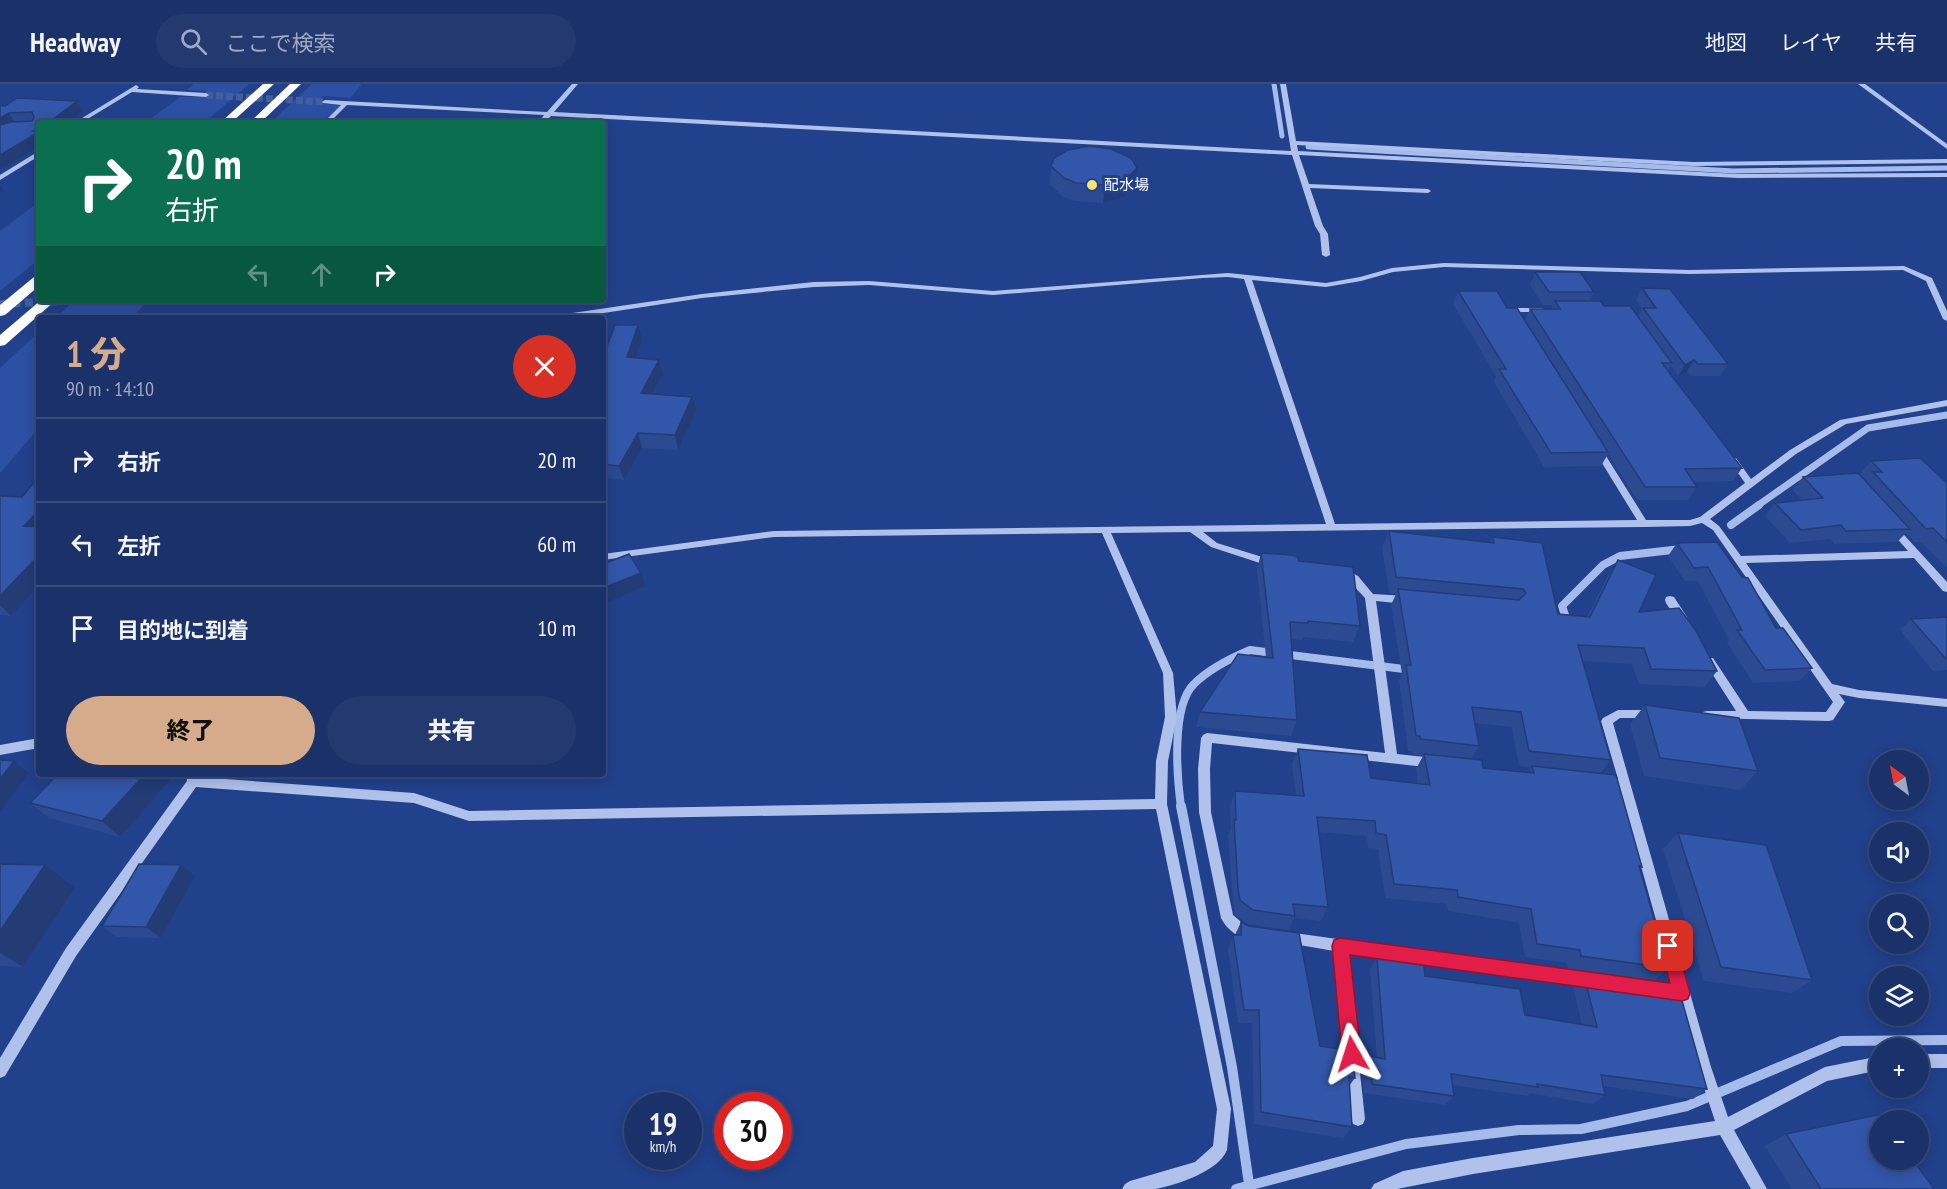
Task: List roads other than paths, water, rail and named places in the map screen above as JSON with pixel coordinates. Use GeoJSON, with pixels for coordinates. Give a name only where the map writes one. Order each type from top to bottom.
{"type":"FeatureCollection","features":[{"type":"Feature","properties":{"kind":"highway"},"geometry":{"type":"LineString","coordinates":[[228,120],[269,84]]}},
{"type":"Feature","properties":{"kind":"highway"},"geometry":{"type":"LineString","coordinates":[[257,120],[296,84]]}},
{"type":"Feature","properties":{"kind":"highway"},"geometry":{"type":"LineString","coordinates":[[0,312],[36,282]]}},
{"type":"Feature","properties":{"kind":"highway"},"geometry":{"type":"LineString","coordinates":[[0,344],[45,304]]}},
{"type":"Feature","properties":{"kind":"street"},"geometry":{"type":"LineString","coordinates":[[82,120],[142,84]]}},
{"type":"Feature","properties":{"kind":"street"},"geometry":{"type":"LineString","coordinates":[[543,120],[575,84]]}},
{"type":"Feature","properties":{"kind":"street"},"geometry":{"type":"LineString","coordinates":[[1283,84],[1295,153],[1324,234],[1326,255]]}},
{"type":"Feature","properties":{"kind":"street"},"geometry":{"type":"LineString","coordinates":[[1862,84],[1947,147]]}},
{"type":"Feature","properties":{"kind":"street"},"geometry":{"type":"LineString","coordinates":[[131,90],[206,95]]}},
{"type":"Feature","properties":{"kind":"street"},"geometry":{"type":"LineString","coordinates":[[326,102],[1738,176],[1947,175]]}},
{"type":"Feature","properties":{"kind":"street"},"geometry":{"type":"LineString","coordinates":[[329,120],[346,103]]}},
{"type":"Feature","properties":{"kind":"street"},"geometry":{"type":"LineString","coordinates":[[1293,143],[1694,164],[1947,160]]}},
{"type":"Feature","properties":{"kind":"street"},"geometry":{"type":"LineString","coordinates":[[0,178],[36,155]]}},
{"type":"Feature","properties":{"kind":"street"},"geometry":{"type":"LineString","coordinates":[[1305,186],[1428,191]]}},
{"type":"Feature","properties":{"kind":"street"},"geometry":{"type":"LineString","coordinates":[[576,315],[748,290],[851,283],[902,284],[993,293],[1228,275],[1326,285],[1361,279],[1392,270],[1444,265],[1689,272],[1904,268],[1929,280],[1947,319]]}},
{"type":"Feature","properties":{"kind":"street"},"geometry":{"type":"LineString","coordinates":[[1247,277],[1332,528]]}},
{"type":"Feature","properties":{"kind":"street"},"geometry":{"type":"LineString","coordinates":[[1517,321],[1511,310],[1555,310]]}},
{"type":"Feature","properties":{"kind":"street"},"geometry":{"type":"LineString","coordinates":[[606,557],[774,534],[1106,532],[1690,523],[1703,519],[1793,452],[1843,422],[1947,403]]}},
{"type":"Feature","properties":{"kind":"street"},"geometry":{"type":"LineString","coordinates":[[1593,442],[1644,524]]}},
{"type":"Feature","properties":{"kind":"street"},"geometry":{"type":"LineString","coordinates":[[1728,454],[1749,483]]}},
{"type":"Feature","properties":{"kind":"street"},"geometry":{"type":"LineString","coordinates":[[1699,715],[1829,717],[1839,702],[1716,528],[1703,519]]}},
{"type":"Feature","properties":{"kind":"street"},"geometry":{"type":"LineString","coordinates":[[1885,519],[1947,588]]}},
{"type":"Feature","properties":{"kind":"street"},"geometry":{"type":"LineString","coordinates":[[1193,530],[1214,546],[1279,565]]}},
{"type":"Feature","properties":{"kind":"street"},"geometry":{"type":"LineString","coordinates":[[1106,532],[1168,673],[1171,717],[1162,761],[1161,804],[1224,1109],[1220,1150],[1199,1168],[1130,1189]]}},
{"type":"Feature","properties":{"kind":"street"},"geometry":{"type":"LineString","coordinates":[[1739,560],[1916,554]]}},
{"type":"Feature","properties":{"kind":"street"},"geometry":{"type":"LineString","coordinates":[[1334,568],[1354,579],[1370,597],[1392,759]]}},
{"type":"Feature","properties":{"kind":"street"},"geometry":{"type":"LineString","coordinates":[[1370,597],[1417,601]]}},
{"type":"Feature","properties":{"kind":"street"},"geometry":{"type":"LineString","coordinates":[[1670,600],[1689,629]]}},
{"type":"Feature","properties":{"kind":"street"},"geometry":{"type":"LineString","coordinates":[[1701,648],[1745,716]]}},
{"type":"Feature","properties":{"kind":"street"},"geometry":{"type":"LineString","coordinates":[[1828,687],[1859,694],[1947,703]]}},
{"type":"Feature","properties":{"kind":"street"},"geometry":{"type":"LineString","coordinates":[[1664,714],[1618,714],[1607,721],[1682,993],[1724,1127],[1759,1189]]}},
{"type":"Feature","properties":{"kind":"street"},"geometry":{"type":"LineString","coordinates":[[1449,765],[1207,738],[1204,769],[1205,813],[1227,918],[1243,932],[1611,983]]}},
{"type":"Feature","properties":{"kind":"street"},"geometry":{"type":"LineString","coordinates":[[0,750],[36,744]]}},
{"type":"Feature","properties":{"kind":"street"},"geometry":{"type":"LineString","coordinates":[[0,1071],[71,952],[193,778],[414,798],[469,816],[1161,804]]}},
{"type":"Feature","properties":{"kind":"street"},"geometry":{"type":"LineString","coordinates":[[1588,781],[1623,785]]}},
{"type":"Feature","properties":{"kind":"street"},"geometry":{"type":"LineString","coordinates":[[1340,946],[1358,1119]]}},
{"type":"Feature","properties":{"kind":"street"},"geometry":{"type":"LineString","coordinates":[[1646,988],[1682,993]]}},
{"type":"Feature","properties":{"kind":"street"},"geometry":{"type":"LineString","coordinates":[[1929,1061],[1947,1061]]}},
{"type":"Feature","properties":{"kind":"street"},"geometry":{"type":"LineString","coordinates":[[1379,1189],[1403,1179],[1462,1168],[1724,1127],[1825,1074],[1869,1065]]}},
{"type":"Feature","properties":{"kind":"waterway"},"geometry":{"type":"LineString","coordinates":[[1274,84],[1282,136]]}},
{"type":"Feature","properties":{"kind":"waterway"},"geometry":{"type":"LineString","coordinates":[[1308,147],[1734,171],[1947,168]]}},
{"type":"Feature","properties":{"kind":"waterway"},"geometry":{"type":"LineString","coordinates":[[1757,506],[1868,428],[1947,415]]}},
{"type":"Feature","properties":{"kind":"waterway"},"geometry":{"type":"LineString","coordinates":[[1731,525],[1759,505]]}},
{"type":"Feature","properties":{"kind":"waterway"},"geometry":{"type":"LineString","coordinates":[[1568,624],[1562,606],[1603,565],[1620,556],[1681,549]]}},
{"type":"Feature","properties":{"kind":"waterway"},"geometry":{"type":"LineString","coordinates":[[1181,807],[1177,743],[1182,708],[1194,684],[1220,664],[1250,650],[1412,670]]}},
{"type":"Feature","properties":{"kind":"waterway"},"geometry":{"type":"LineString","coordinates":[[1181,806],[1232,1067],[1249,1184]]}},
{"type":"Feature","properties":{"kind":"waterway"},"geometry":{"type":"LineString","coordinates":[[1236,1189],[1406,1144],[1519,1130],[1581,1129],[1687,1106],[1841,1041],[1947,1040]]}},
{"type":"Feature","properties":{"kind":"tunnel"},"geometry":{"type":"LineString","coordinates":[[206,95],[325,102]]}},
{"type":"Feature","properties":{"kind":"tunnel"},"geometry":{"type":"LineString","coordinates":[[0,304],[36,302]]}},
{"type":"Feature","properties":{"kind":"place","name":"配水場"},"geometry":{"type":"Point","coordinates":[1092,185]}}]}
